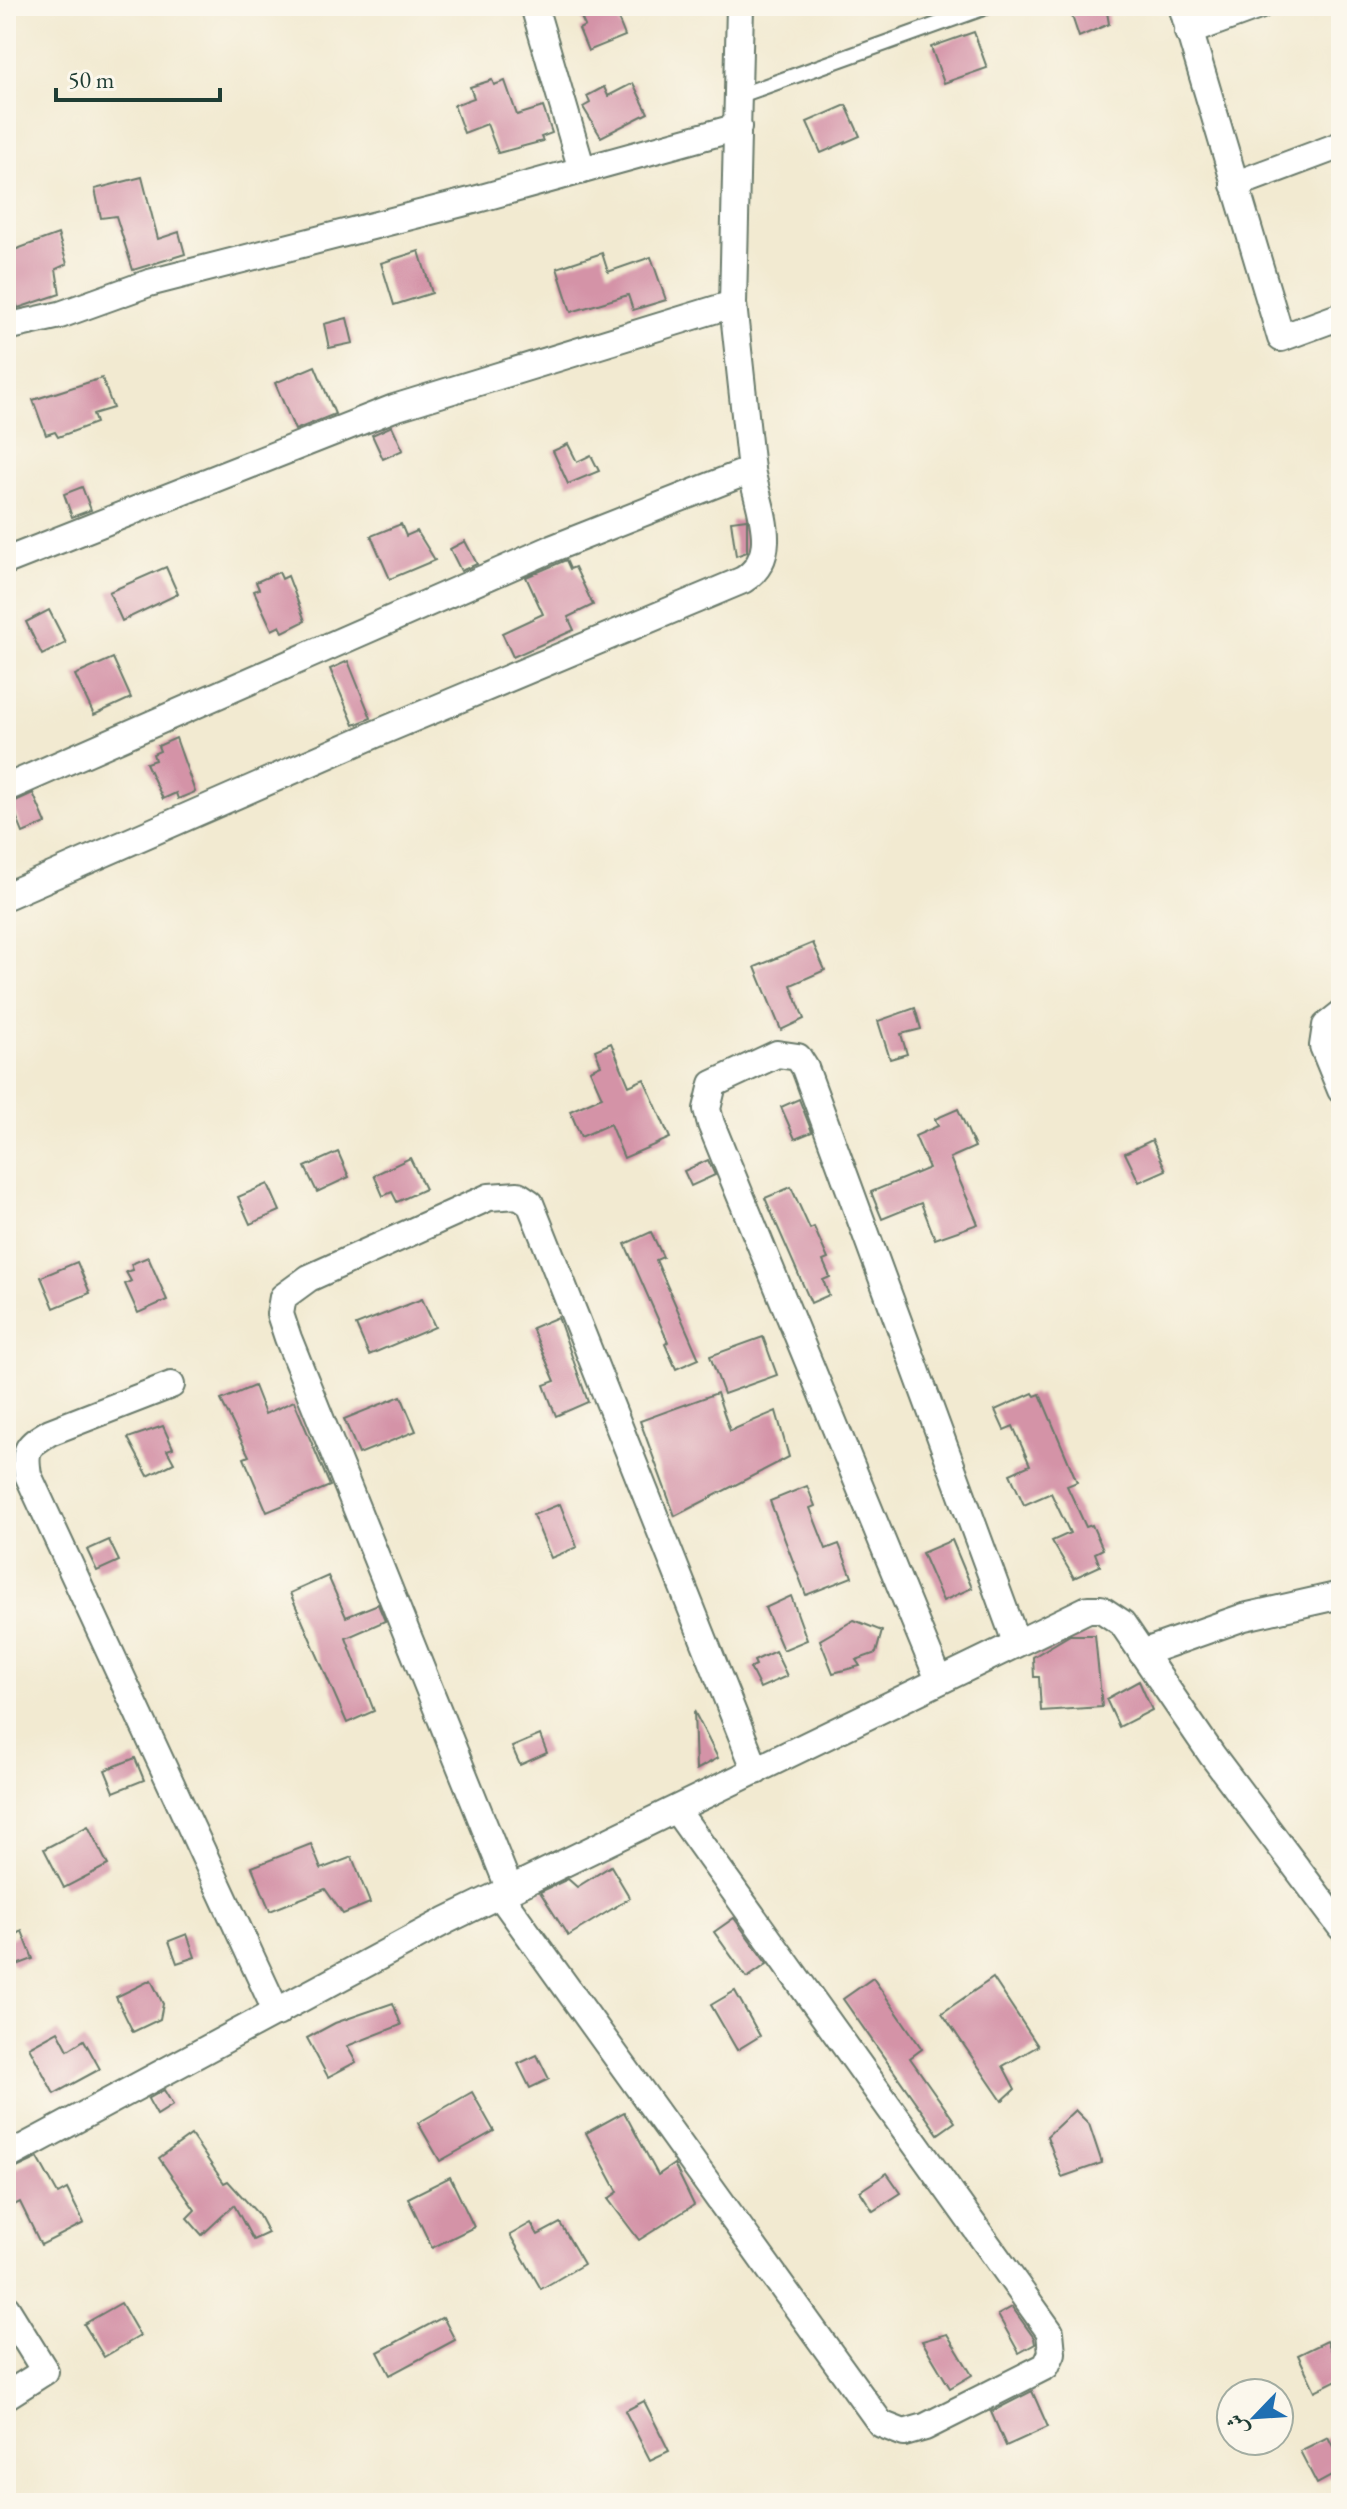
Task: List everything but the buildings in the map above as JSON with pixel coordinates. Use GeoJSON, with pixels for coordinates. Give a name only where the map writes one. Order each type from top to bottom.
{"type":"FeatureCollection","features":[{"type":"Feature","properties":{"kind":"street"},"geometry":{"type":"LineString","coordinates":[[534,6],[582,170]]}},
{"type":"Feature","properties":{"kind":"street"},"geometry":{"type":"LineString","coordinates":[[6,896],[758,571],[767,547],[751,470],[733,304],[740,6]]}},
{"type":"Feature","properties":{"kind":"street"},"geometry":{"type":"LineString","coordinates":[[1182,6],[1281,338],[1341,316]]}},
{"type":"Feature","properties":{"kind":"street"},"geometry":{"type":"LineString","coordinates":[[1188,32],[1259,6]]}},
{"type":"Feature","properties":{"kind":"street"},"geometry":{"type":"LineString","coordinates":[[6,327],[60,315],[149,283],[738,127]]}},
{"type":"Feature","properties":{"kind":"street"},"geometry":{"type":"LineString","coordinates":[[1234,185],[1341,145]]}},
{"type":"Feature","properties":{"kind":"street"},"geometry":{"type":"LineString","coordinates":[[8,555],[394,408],[733,304]]}},
{"type":"Feature","properties":{"kind":"street"},"geometry":{"type":"LineString","coordinates":[[6,788],[551,549],[751,470]]}},
{"type":"Feature","properties":{"kind":"street"},"geometry":{"type":"LineString","coordinates":[[1341,1014],[1326,1026],[1323,1046],[1341,1090]]}},
{"type":"Feature","properties":{"kind":"street"},"geometry":{"type":"LineString","coordinates":[[939,1680],[707,1109],[713,1084],[777,1054],[798,1057],[805,1068],[1016,1642]]}},
{"type":"Feature","properties":{"kind":"street"},"geometry":{"type":"LineString","coordinates":[[677,1811],[1050,2332],[1052,2353],[1046,2366],[925,2427],[904,2433],[881,2424],[505,1893],[288,1338],[280,1314],[283,1297],[309,1278],[489,1197],[518,1195],[530,1203],[756,1771]]}},
{"type":"Feature","properties":{"kind":"street"},"geometry":{"type":"LineString","coordinates":[[171,1385],[50,1432],[31,1443],[25,1454],[28,1475],[277,2013]]}},
{"type":"Feature","properties":{"kind":"street"},"geometry":{"type":"LineString","coordinates":[[1142,1653],[1244,1617],[1341,1595]]}},
{"type":"Feature","properties":{"kind":"street"},"geometry":{"type":"LineString","coordinates":[[6,2157],[447,1920],[1088,1609],[1101,1609],[1114,1615],[1341,1927]]}},
{"type":"Feature","properties":{"kind":"street"},"geometry":{"type":"LineString","coordinates":[[6,2308],[45,2371],[6,2396]]}},
{"type":"Feature","properties":{"kind":"lane"},"geometry":{"type":"LineString","coordinates":[[738,96],[989,6]]}}]}
